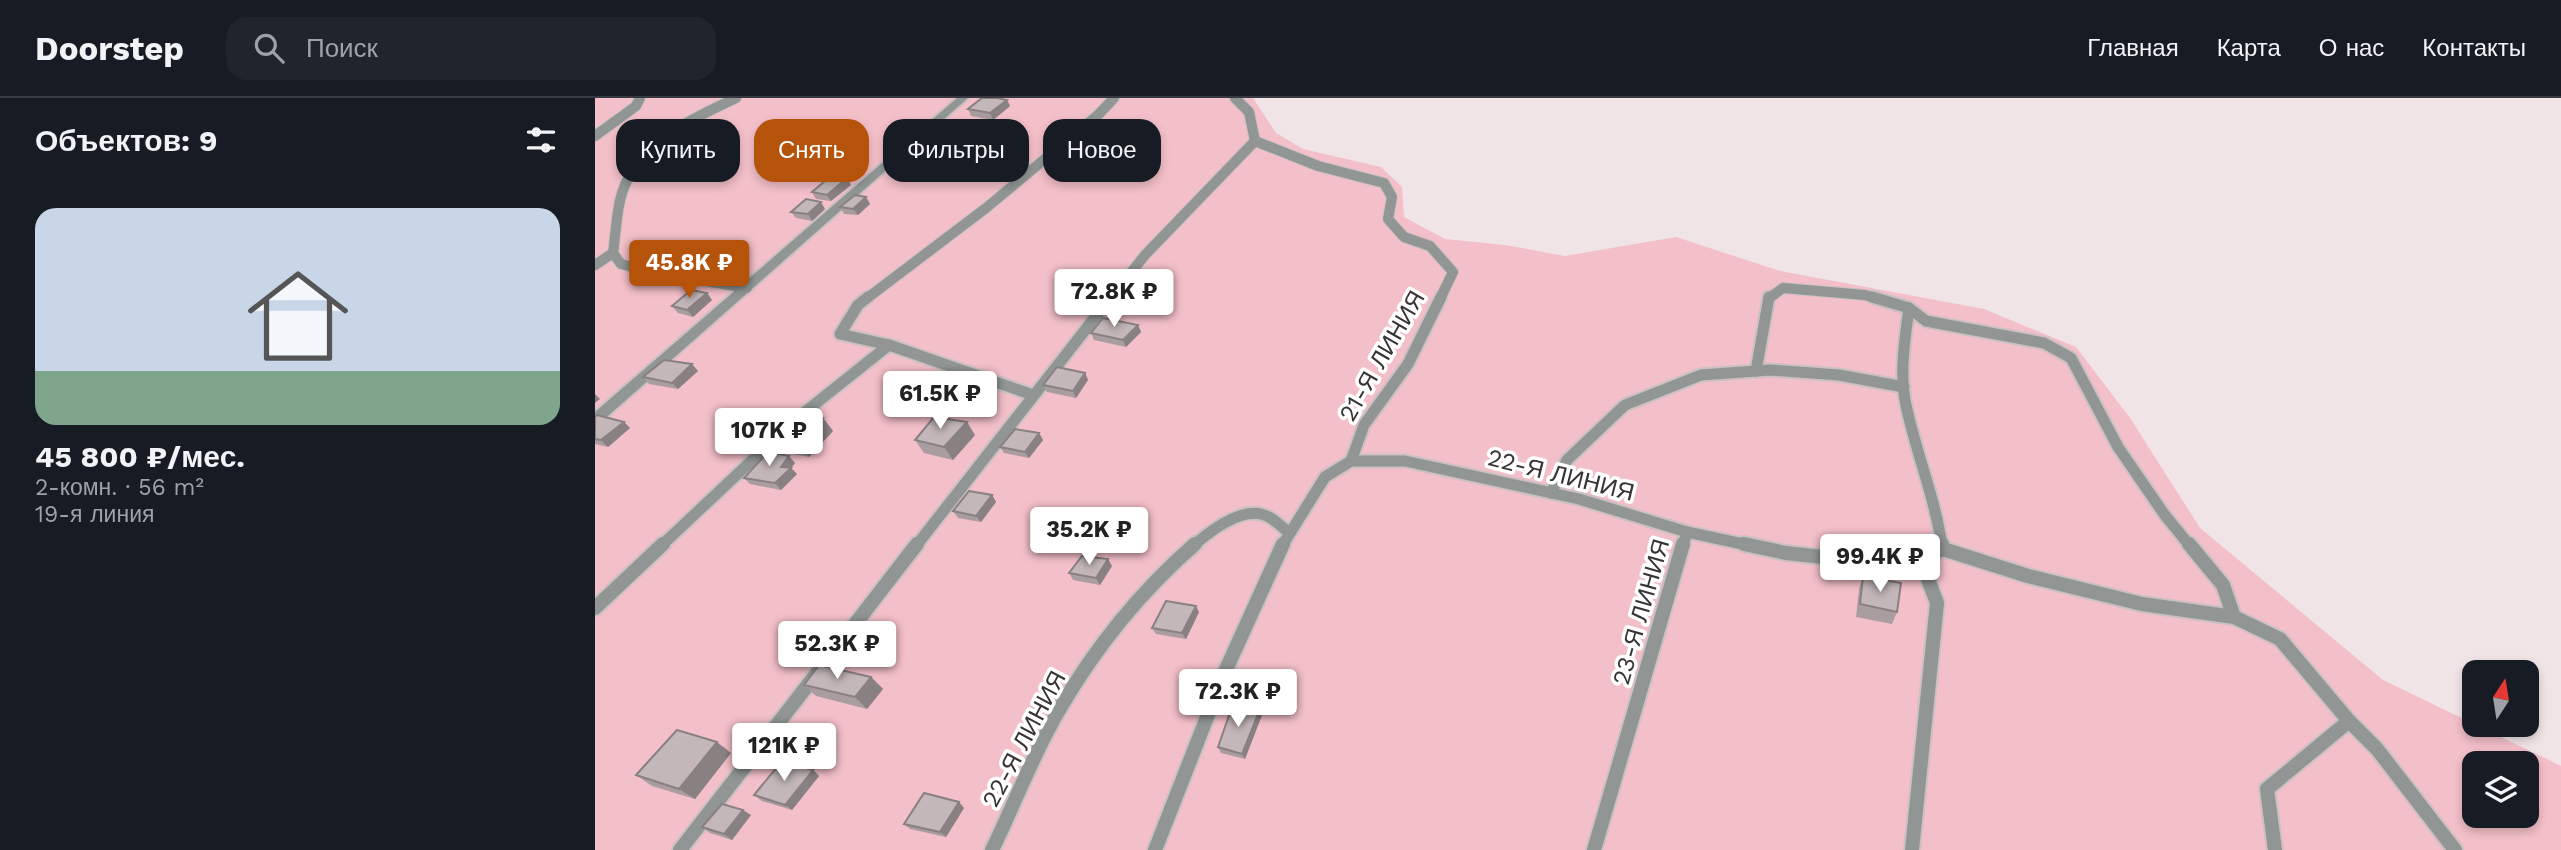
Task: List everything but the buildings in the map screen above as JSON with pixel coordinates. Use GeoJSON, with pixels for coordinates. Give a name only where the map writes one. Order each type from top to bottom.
{"type":"FeatureCollection","features":[{"type":"Feature","properties":{"kind":"street"},"geometry":{"type":"LineString","coordinates":[[595,419],[963,98]]}},
{"type":"Feature","properties":{"kind":"lane"},"geometry":{"type":"LineString","coordinates":[[595,136],[636,106],[640,98]]}},
{"type":"Feature","properties":{"kind":"lane"},"geometry":{"type":"LineString","coordinates":[[709,111],[721,98]]}},
{"type":"Feature","properties":{"kind":"lane"},"geometry":{"type":"LineString","coordinates":[[736,98],[709,111],[663,140],[635,165],[622,192],[613,253],[621,264],[647,271],[747,288]]}},
{"type":"Feature","properties":{"kind":"lane"},"geometry":{"type":"LineString","coordinates":[[1033,395],[889,345],[840,334],[858,305],[986,208],[1099,114],[1114,98]]}},
{"type":"Feature","properties":{"kind":"lane"},"geometry":{"type":"LineString","coordinates":[[680,850],[1145,255],[1255,141],[1249,112],[1235,98]]}},
{"type":"Feature","properties":{"kind":"lane","name":"21-Я ЛИНИЯ"},"geometry":{"type":"LineString","coordinates":[[1255,141],[1295,160],[1335,173],[1384,183],[1392,197],[1388,219],[1403,237],[1430,246],[1453,272],[1408,364],[1364,425],[1351,461]]}},
{"type":"Feature","properties":{"kind":"lane"},"geometry":{"type":"LineString","coordinates":[[595,265],[613,253]]}},
{"type":"Feature","properties":{"kind":"lane"},"geometry":{"type":"LineString","coordinates":[[1756,371],[1768,299],[1783,288],[1865,295],[1909,309],[1926,321],[2044,343],[2071,358],[2118,447],[2164,514],[2223,584],[2234,617]]}},
{"type":"Feature","properties":{"kind":"lane"},"geometry":{"type":"LineString","coordinates":[[1909,309],[1903,355],[1905,403],[1937,511],[1943,550],[2028,576],[2142,604],[2234,617],[2280,639],[2349,721],[2377,749],[2455,850]]}},
{"type":"Feature","properties":{"kind":"lane"},"geometry":{"type":"LineString","coordinates":[[595,608],[795,420],[889,345]]}},
{"type":"Feature","properties":{"kind":"lane"},"geometry":{"type":"LineString","coordinates":[[1552,493],[1567,460],[1625,405],[1701,375],[1756,371],[1839,375],[1905,387]]}},
{"type":"Feature","properties":{"kind":"lane"},"geometry":{"type":"LineString","coordinates":[[1155,850],[1224,674],[1288,531],[1325,477],[1351,461]]}},
{"type":"Feature","properties":{"kind":"lane","name":"22-Я ЛИНИЯ"},"geometry":{"type":"LineString","coordinates":[[1351,461],[1405,461],[1552,493],[1687,533]]}},
{"type":"Feature","properties":{"kind":"lane","name":"22-Я ЛИНИЯ"},"geometry":{"type":"LineString","coordinates":[[992,850],[1060,709],[1125,615],[1162,572],[1200,538],[1234,519],[1256,513],[1274,519],[1288,531]]}},
{"type":"Feature","properties":{"kind":"lane","name":"23-Я ЛИНИЯ"},"geometry":{"type":"LineString","coordinates":[[1594,850],[1687,533],[1798,555],[1860,561],[1920,558],[1943,550]]}},
{"type":"Feature","properties":{"kind":"lane"},"geometry":{"type":"LineString","coordinates":[[1912,850],[1937,603],[1920,558]]}},
{"type":"Feature","properties":{"kind":"lane"},"geometry":{"type":"LineString","coordinates":[[2275,850],[2267,789],[2349,721]]}},
{"type":"Feature","properties":{"kind":"shaded area"},"geometry":{"type":"Polygon","coordinates":[[[595,98],[1253,98],[1276,133],[1303,149],[1381,167],[1402,187],[1404,217],[1445,239],[1505,245],[1565,256],[1676,237],[1780,271],[1984,309],[2076,347],[2130,418],[2200,528],[2383,680],[2462,718],[2462,737],[2501,737],[2530,751],[2462,751],[2462,828],[2539,828],[2539,755],[2561,766],[2561,850],[595,850],[595,98]]]}}]}
